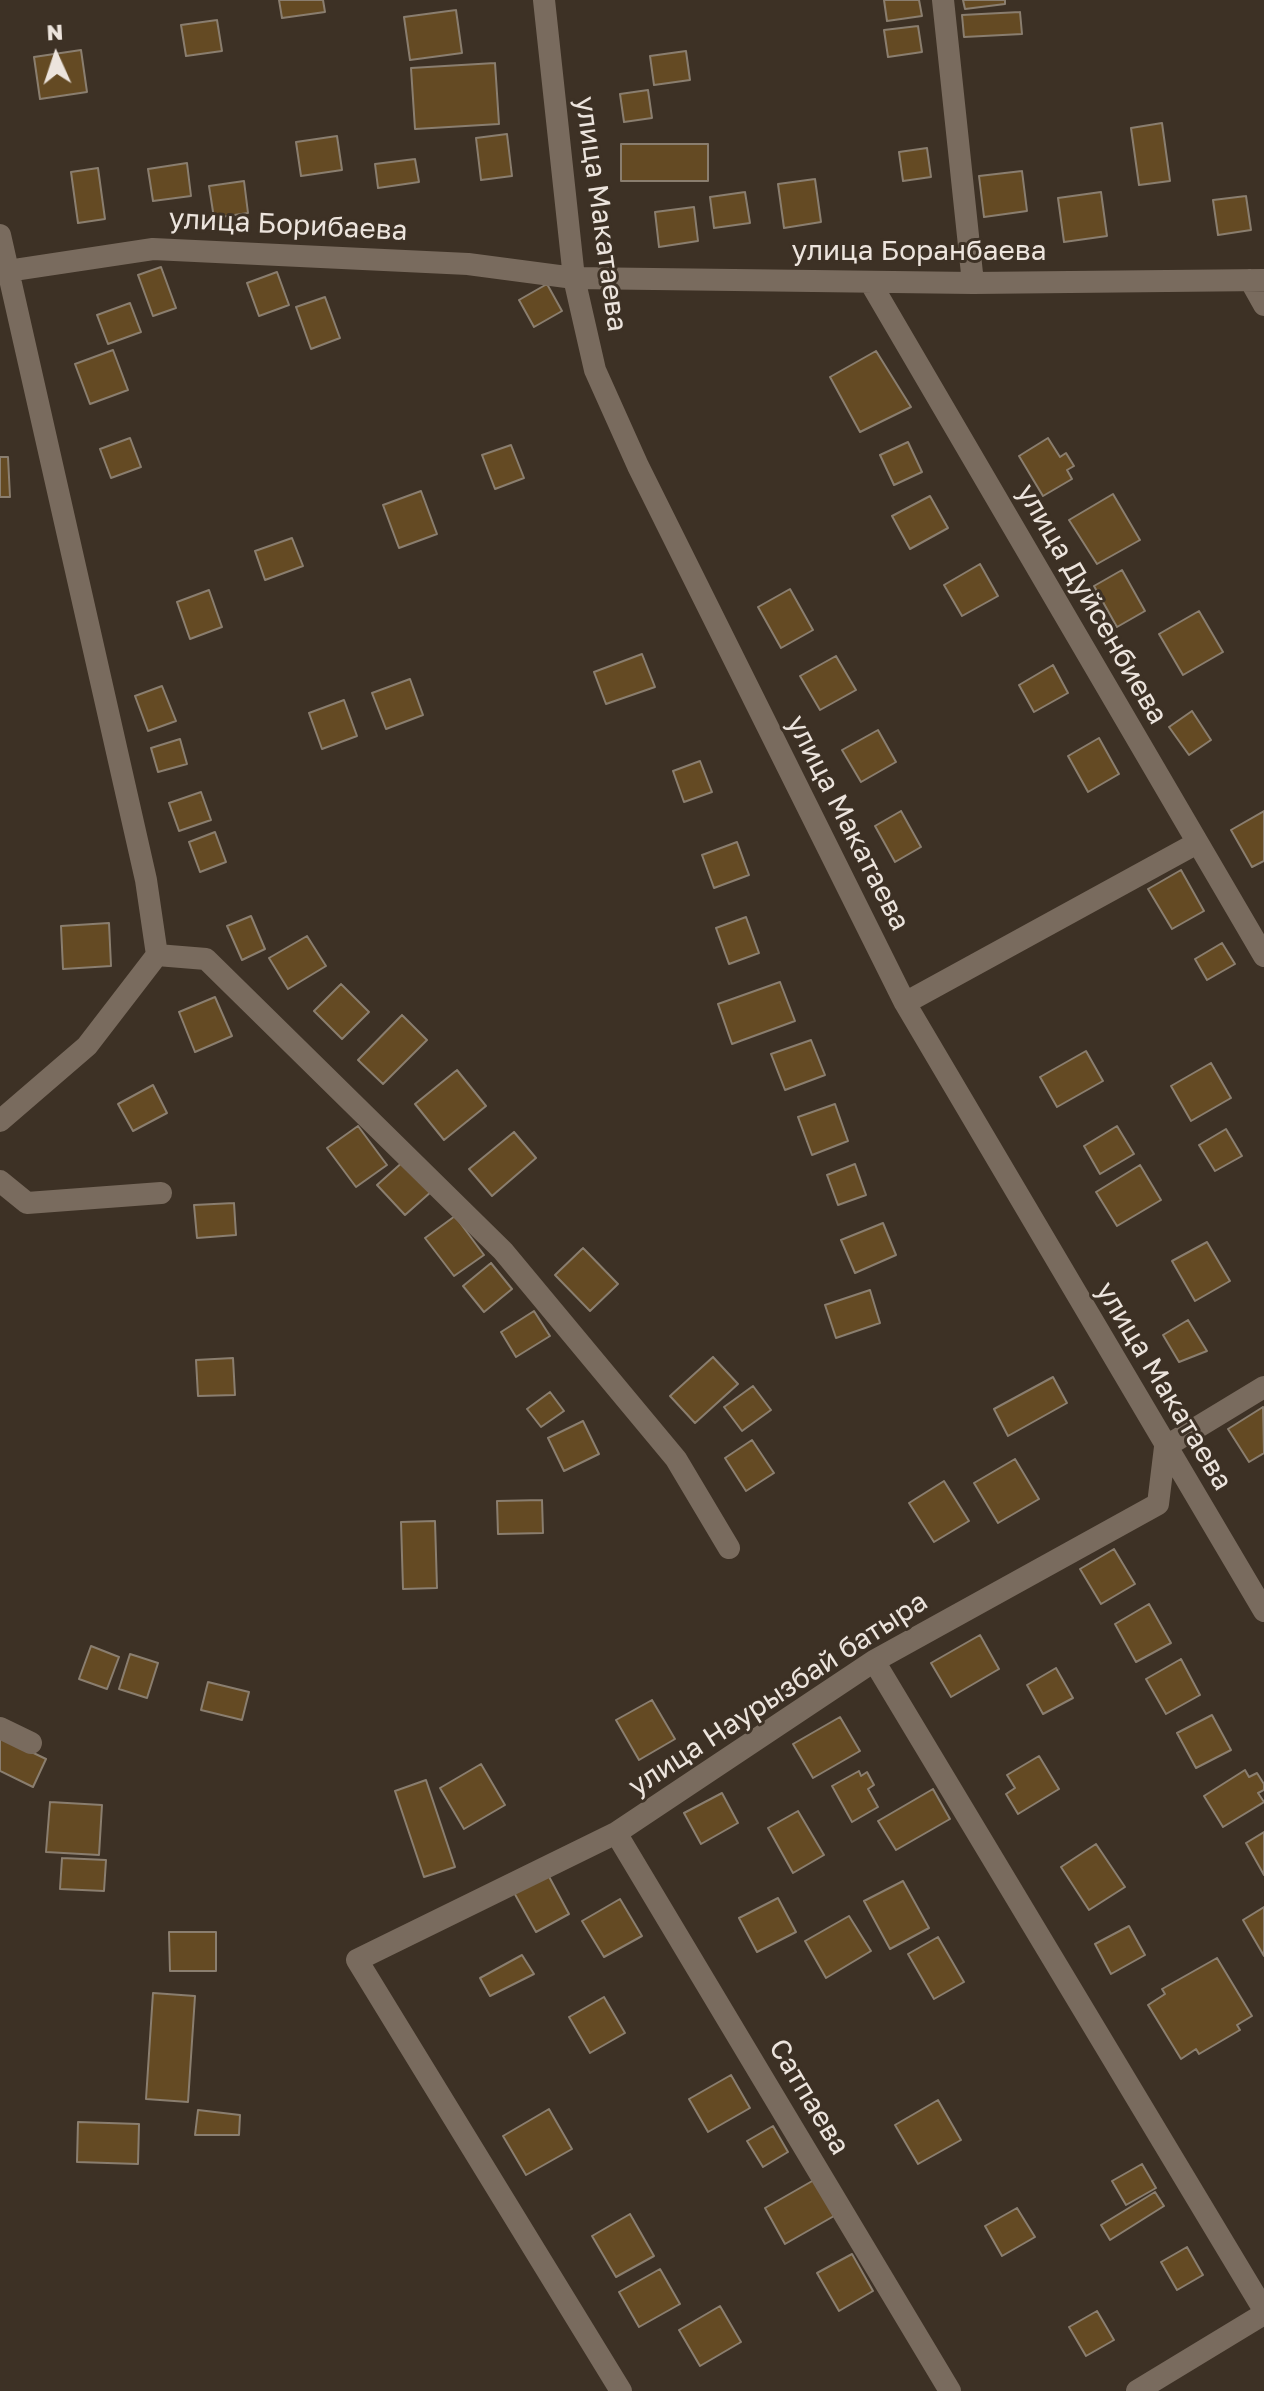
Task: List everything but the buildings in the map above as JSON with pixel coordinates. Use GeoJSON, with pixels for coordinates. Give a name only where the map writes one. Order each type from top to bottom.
{"type":"FeatureCollection","features":[{"type":"Feature","properties":{"kind":"street","name":"улица Макатаева"},"geometry":{"type":"LineString","coordinates":[[544,0],[574,278],[595,370],[638,466],[905,1003],[1264,1611]]}},
{"type":"Feature","properties":{"kind":"street"},"geometry":{"type":"LineString","coordinates":[[943,0],[973,283]]}},
{"type":"Feature","properties":{"kind":"street"},"geometry":{"type":"LineString","coordinates":[[0,235],[5,272],[146,880],[157,955],[87,1046],[0,1121]]}},
{"type":"Feature","properties":{"kind":"street","name":"улица Борибаева"},"geometry":{"type":"LineString","coordinates":[[5,272],[153,249],[468,264],[574,278]]}},
{"type":"Feature","properties":{"kind":"street","name":"улица Боранбаева"},"geometry":{"type":"LineString","coordinates":[[574,278],[973,283],[1257,280]]}},
{"type":"Feature","properties":{"kind":"street"},"geometry":{"type":"LineString","coordinates":[[1257,280],[1264,305]]}},
{"type":"Feature","properties":{"kind":"street","name":"улица Дуйсенбиева"},"geometry":{"type":"LineString","coordinates":[[870,282],[1264,956]]}},
{"type":"Feature","properties":{"kind":"street"},"geometry":{"type":"LineString","coordinates":[[905,1003],[1197,843]]}},
{"type":"Feature","properties":{"kind":"street"},"geometry":{"type":"LineString","coordinates":[[157,955],[206,959],[503,1251],[676,1459],[729,1548]]}},
{"type":"Feature","properties":{"kind":"street"},"geometry":{"type":"LineString","coordinates":[[0,1181],[27,1203],[161,1193]]}},
{"type":"Feature","properties":{"kind":"street"},"geometry":{"type":"LineString","coordinates":[[1165,1447],[1264,1387]]}},
{"type":"Feature","properties":{"kind":"street","name":"улица Наурызбай батыра"},"geometry":{"type":"LineString","coordinates":[[621,2391],[357,1960],[616,1833],[874,1661],[1158,1504],[1165,1447]]}},
{"type":"Feature","properties":{"kind":"street"},"geometry":{"type":"LineString","coordinates":[[874,1661],[1264,2312],[1137,2391]]}},
{"type":"Feature","properties":{"kind":"street"},"geometry":{"type":"LineString","coordinates":[[0,1728],[31,1743]]}},
{"type":"Feature","properties":{"kind":"street","name":"Сатпаева"},"geometry":{"type":"LineString","coordinates":[[616,1833],[950,2391]]}}]}
